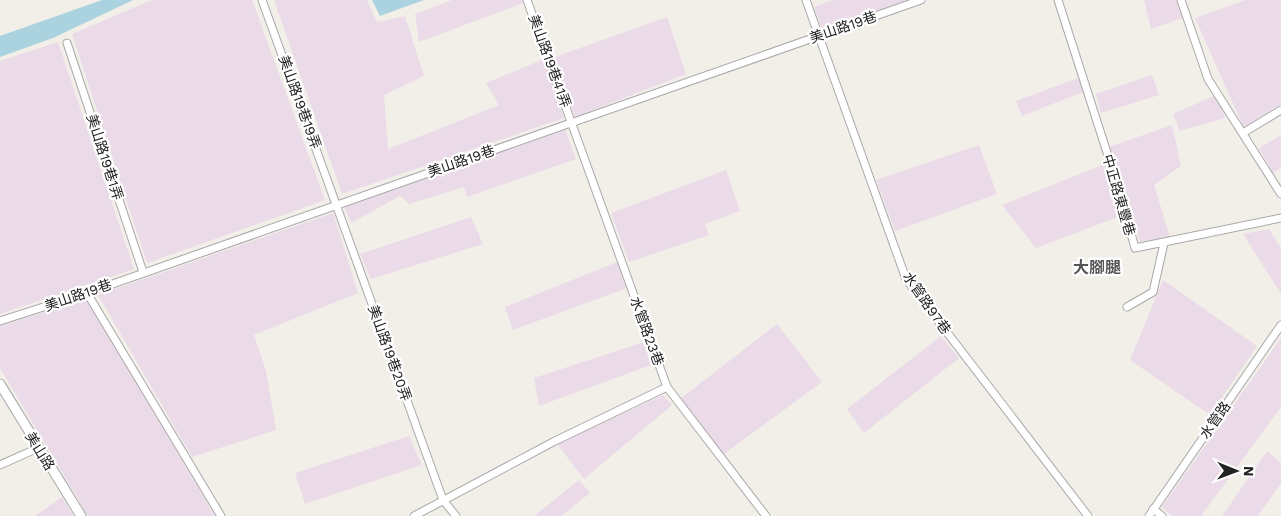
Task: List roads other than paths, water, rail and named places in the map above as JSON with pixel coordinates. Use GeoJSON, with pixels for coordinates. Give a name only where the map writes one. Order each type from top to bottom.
{"type":"FeatureCollection","features":[{"type":"Feature","properties":{"kind":"street","name":"美山路19巷19弄"},"geometry":{"type":"LineString","coordinates":[[262,0],[338,205]]}},
{"type":"Feature","properties":{"kind":"street","name":"美山路19巷41弄"},"geometry":{"type":"LineString","coordinates":[[527,0],[573,122]]}},
{"type":"Feature","properties":{"kind":"street","name":"水管路97巷"},"geometry":{"type":"LineString","coordinates":[[806,0],[906,279],[1088,516]]}},
{"type":"Feature","properties":{"kind":"street","name":"美山路19巷"},"geometry":{"type":"LineString","coordinates":[[0,321],[87,293],[142,272],[920,0]]}},
{"type":"Feature","properties":{"kind":"street","name":"中正路東豐巷"},"geometry":{"type":"LineString","coordinates":[[1058,0],[1119,190],[1135,248],[1281,218]]}},
{"type":"Feature","properties":{"kind":"street"},"geometry":{"type":"LineString","coordinates":[[1182,0],[1208,79],[1281,194]]}},
{"type":"Feature","properties":{"kind":"street","name":"美山路19巷1弄"},"geometry":{"type":"LineString","coordinates":[[67,43],[142,272]]}},
{"type":"Feature","properties":{"kind":"street"},"geometry":{"type":"LineString","coordinates":[[1243,133],[1281,110]]}},
{"type":"Feature","properties":{"kind":"street","name":"水管路23巷"},"geometry":{"type":"LineString","coordinates":[[573,122],[667,387],[766,516]]}},
{"type":"Feature","properties":{"kind":"street","name":"美山路19巷20弄"},"geometry":{"type":"LineString","coordinates":[[338,205],[443,500],[456,516]]}},
{"type":"Feature","properties":{"kind":"street"},"geometry":{"type":"LineString","coordinates":[[1128,307],[1150,297],[1154,292],[1164,242]]}},
{"type":"Feature","properties":{"kind":"street"},"geometry":{"type":"LineString","coordinates":[[87,293],[222,516]]}},
{"type":"Feature","properties":{"kind":"street","name":"水管路"},"geometry":{"type":"LineString","coordinates":[[1149,516],[1281,325]]}},
{"type":"Feature","properties":{"kind":"street","name":"美山路"},"geometry":{"type":"LineString","coordinates":[[0,384],[81,516]]}},
{"type":"Feature","properties":{"kind":"street"},"geometry":{"type":"LineString","coordinates":[[414,516],[555,441],[667,387]]}},
{"type":"Feature","properties":{"kind":"street"},"geometry":{"type":"LineString","coordinates":[[0,465],[38,448]]}},
{"type":"Feature","properties":{"kind":"street"},"geometry":{"type":"LineString","coordinates":[[1153,509],[1162,516]]}},
{"type":"Feature","properties":{"kind":"water"},"geometry":{"type":"Polygon","coordinates":[[[102,0],[133,0],[53,38],[0,57],[0,36],[102,0]]]}},
{"type":"Feature","properties":{"kind":"water"},"geometry":{"type":"Polygon","coordinates":[[[372,0],[424,0],[380,16],[372,0]]]}},
{"type":"Feature","properties":{"kind":"district","name":"大腳腿"},"geometry":{"type":"Point","coordinates":[1097,267]}}]}
